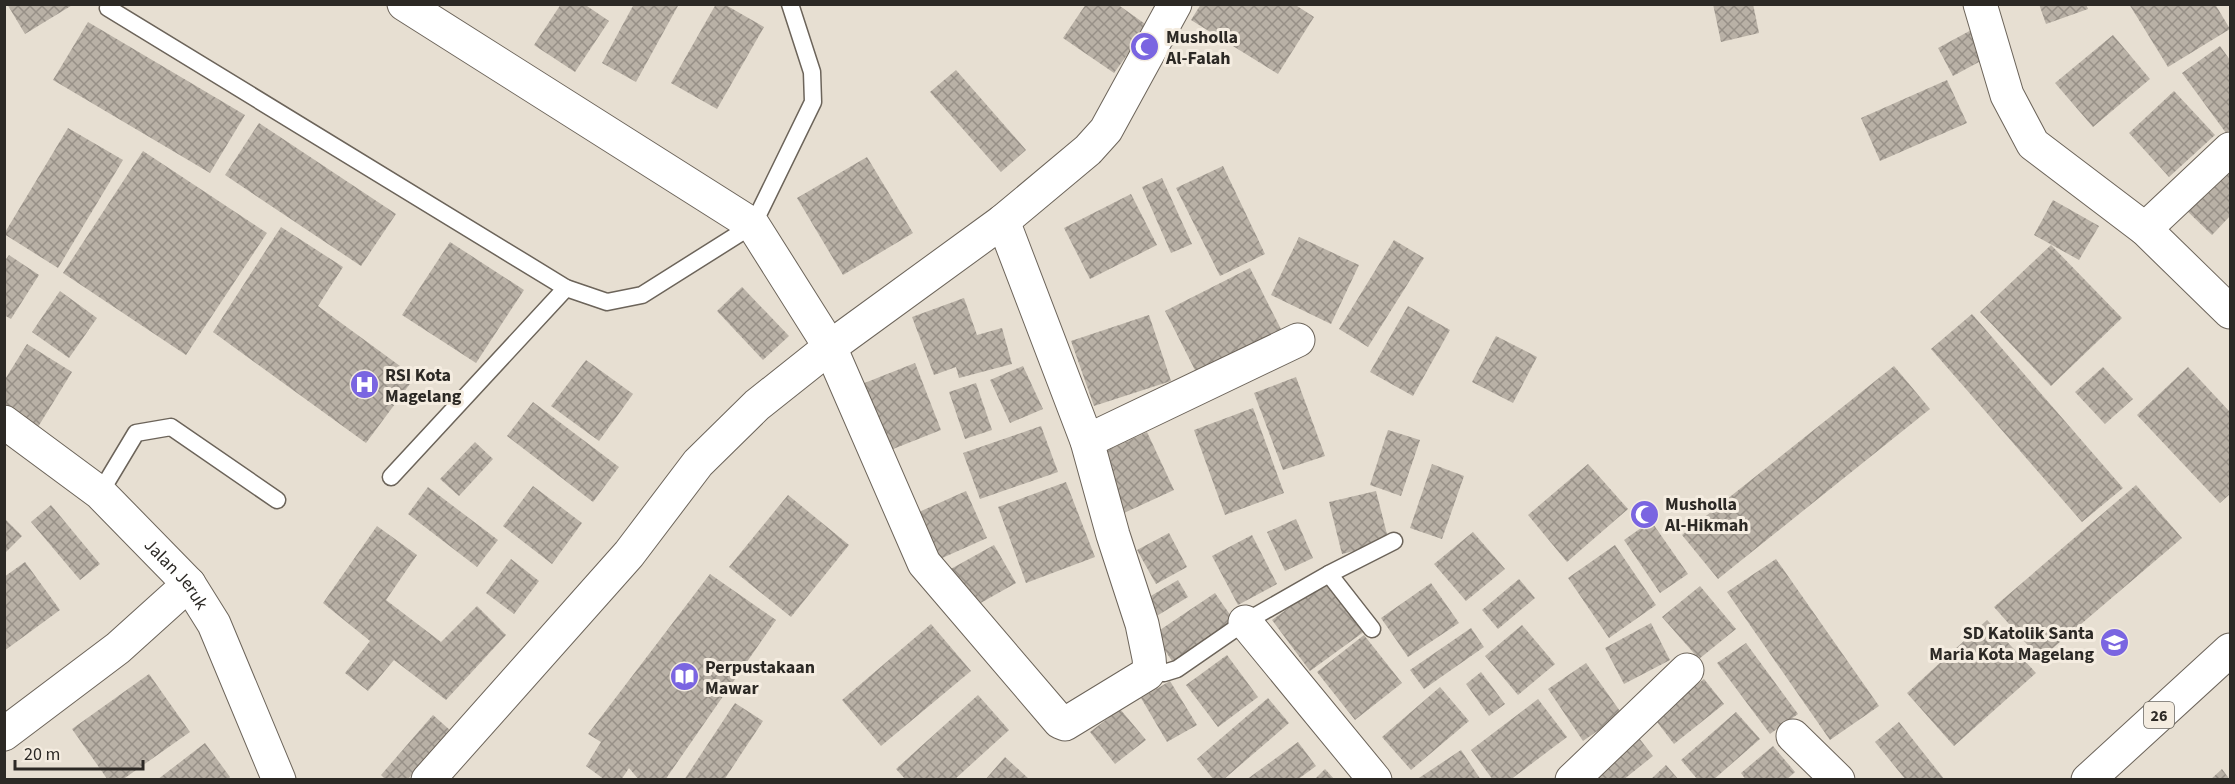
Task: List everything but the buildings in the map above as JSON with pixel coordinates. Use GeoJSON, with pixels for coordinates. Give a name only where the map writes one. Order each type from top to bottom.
{"type":"FeatureCollection","features":[{"type":"Feature","properties":{"kind":"main road"},"geometry":{"type":"LineString","coordinates":[[404,4],[439,13],[753,225],[830,347],[924,563],[1060,722],[1070,721],[1150,670],[1142,624],[1113,535],[1087,441],[1003,221]]}},
{"type":"Feature","properties":{"kind":"main road"},"geometry":{"type":"LineString","coordinates":[[428,780],[629,554],[698,463],[757,405],[830,347],[1003,221],[1088,150],[1106,130],[1175,4]]}},
{"type":"Feature","properties":{"kind":"main road"},"geometry":{"type":"LineString","coordinates":[[1980,4],[2007,95],[2033,144],[2145,229],[2230,312]]}},
{"type":"Feature","properties":{"kind":"main road"},"geometry":{"type":"LineString","coordinates":[[2145,229],[2230,149]]}},
{"type":"Feature","properties":{"kind":"main road"},"geometry":{"type":"LineString","coordinates":[[1087,441],[1298,340]]}},
{"type":"Feature","properties":{"kind":"main road","name":"Jalan Jeruk"},"geometry":{"type":"LineString","coordinates":[[4,422],[100,493],[189,584],[214,624],[279,780]]}},
{"type":"Feature","properties":{"kind":"main road"},"geometry":{"type":"LineString","coordinates":[[4,734],[118,648],[189,584]]}},
{"type":"Feature","properties":{"kind":"main road"},"geometry":{"type":"LineString","coordinates":[[1245,622],[1375,780]]}},
{"type":"Feature","properties":{"kind":"main road","name":"26"},"geometry":{"type":"LineString","coordinates":[[2088,780],[2230,650]]}},
{"type":"Feature","properties":{"kind":"main road"},"geometry":{"type":"LineString","coordinates":[[1572,780],[1687,670]]}},
{"type":"Feature","properties":{"kind":"main road"},"geometry":{"type":"LineString","coordinates":[[1793,736],[1838,780]]}},
{"type":"Feature","properties":{"kind":"lane"},"geometry":{"type":"LineString","coordinates":[[108,8],[566,288],[607,302],[642,295],[753,225],[813,102],[812,72],[790,4]]}},
{"type":"Feature","properties":{"kind":"lane"},"geometry":{"type":"LineString","coordinates":[[391,477],[566,288]]}},
{"type":"Feature","properties":{"kind":"lane"},"geometry":{"type":"LineString","coordinates":[[100,493],[136,433],[171,427],[277,500]]}},
{"type":"Feature","properties":{"kind":"lane"},"geometry":{"type":"LineString","coordinates":[[1150,670],[1164,673],[1177,669],[1245,622],[1329,574],[1394,541]]}},
{"type":"Feature","properties":{"kind":"lane"},"geometry":{"type":"LineString","coordinates":[[1329,574],[1372,629]]}},
{"type":"Feature","properties":{"kind":"place","name":"Musholla Al-Falah"},"geometry":{"type":"Point","coordinates":[1145,47]}},
{"type":"Feature","properties":{"kind":"place","name":"RSI Kota Magelang"},"geometry":{"type":"Point","coordinates":[364,385]}},
{"type":"Feature","properties":{"kind":"place","name":"Musholla Al-Hikmah"},"geometry":{"type":"Point","coordinates":[1644,514]}},
{"type":"Feature","properties":{"kind":"place","name":"SD Katolik Santa Maria Kota Magelang"},"geometry":{"type":"Point","coordinates":[2115,643]}},
{"type":"Feature","properties":{"kind":"place","name":"Perpustakaan Mawar"},"geometry":{"type":"Point","coordinates":[684,677]}}]}
